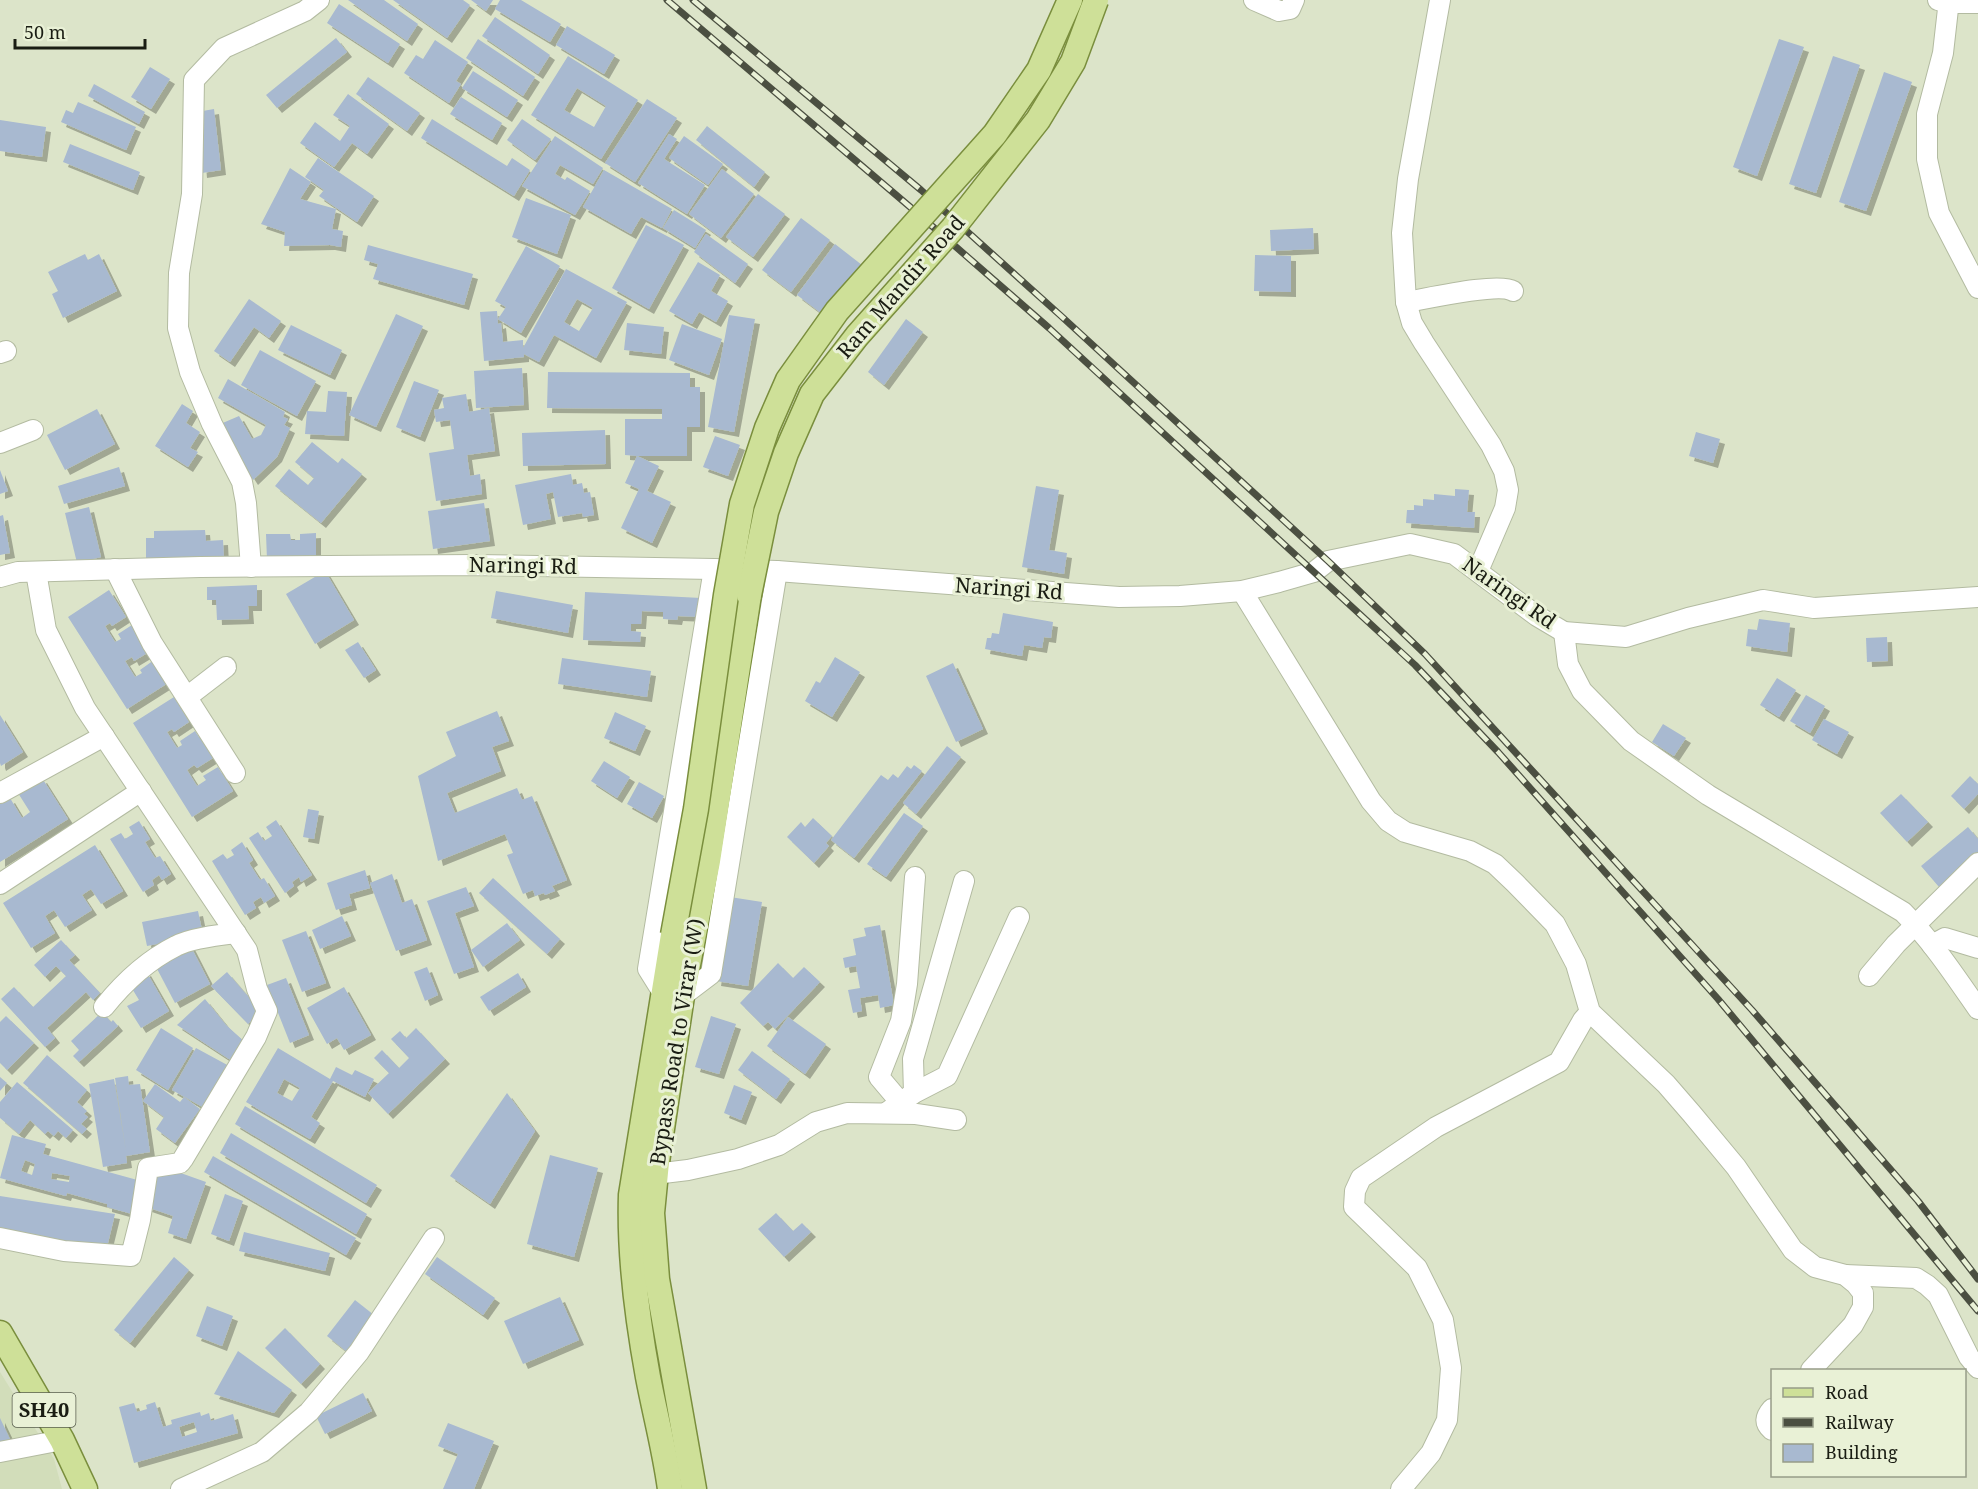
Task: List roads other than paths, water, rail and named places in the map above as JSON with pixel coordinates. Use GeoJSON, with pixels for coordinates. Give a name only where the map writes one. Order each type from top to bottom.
{"type":"FeatureCollection","features":[{"type":"Feature","properties":{"kind":"main road"},"geometry":{"type":"LineString","coordinates":[[670,1489],[648,1375],[633,1273],[630,1232],[631,1195],[683,937],[696,809],[726,595],[742,504],[767,428],[788,380],[837,311],[995,134],[1039,70],[1070,0]]}},
{"type":"Feature","properties":{"kind":"main road","name":"Ram Mandir Road"},"geometry":{"type":"LineString","coordinates":[[750,595],[766,512],[786,453],[812,394],[857,336],[953,228],[1038,120],[1073,62],[1096,0]]}},
{"type":"Feature","properties":{"kind":"main road","name":"Bypass Road to Virar (W)"},"geometry":{"type":"LineString","coordinates":[[683,937],[708,861],[750,595]]}},
{"type":"Feature","properties":{"kind":"main road","name":"Bypass Road to Virar (W)"},"geometry":{"type":"LineString","coordinates":[[673,994],[652,1213],[657,1279],[694,1489]]}},
{"type":"Feature","properties":{"kind":"main road","name":"SH40"},"geometry":{"type":"LineString","coordinates":[[0,1333],[62,1440],[85,1489]]}},
{"type":"Feature","properties":{"kind":"street"},"geometry":{"type":"LineString","coordinates":[[251,567],[242,482],[212,424],[190,372],[178,328],[179,273],[192,194],[194,80],[224,48],[304,11],[319,0]]}},
{"type":"Feature","properties":{"kind":"street"},"geometry":{"type":"LineString","coordinates":[[1254,0],[1279,11],[1290,9],[1294,0]]}},
{"type":"Feature","properties":{"kind":"street"},"geometry":{"type":"LineString","coordinates":[[1440,0],[1408,179],[1402,233],[1406,302],[1412,323],[1491,445],[1504,471],[1508,490],[1505,508],[1478,571]]}},
{"type":"Feature","properties":{"kind":"street"},"geometry":{"type":"LineString","coordinates":[[1978,3],[1945,1],[1943,53],[1927,114],[1927,159],[1939,213],[1978,288]]}},
{"type":"Feature","properties":{"kind":"street"},"geometry":{"type":"LineString","coordinates":[[1406,302],[1491,288],[1509,288],[1513,291]]}},
{"type":"Feature","properties":{"kind":"street"},"geometry":{"type":"LineString","coordinates":[[0,443],[33,430]]}},
{"type":"Feature","properties":{"kind":"street","name":"Naringi Rd"},"geometry":{"type":"LineString","coordinates":[[0,577],[18,572],[251,567],[475,565],[714,568],[1119,597],[1180,596],[1242,591],[1314,572],[1328,561],[1410,544],[1454,554],[1537,616],[1564,632],[1626,637],[1688,618],[1763,600],[1814,608],[1978,597]]}},
{"type":"Feature","properties":{"kind":"street"},"geometry":{"type":"LineString","coordinates":[[714,568],[648,969],[673,994],[711,974],[777,571]]}},
{"type":"Feature","properties":{"kind":"street"},"geometry":{"type":"LineString","coordinates":[[115,569],[152,643],[235,773]]}},
{"type":"Feature","properties":{"kind":"street"},"geometry":{"type":"LineString","coordinates":[[0,1238],[64,1251],[131,1256],[140,1220],[147,1168],[180,1163],[256,1037],[267,1011],[257,989],[248,950],[85,708],[46,630],[36,572]]}},
{"type":"Feature","properties":{"kind":"street"},"geometry":{"type":"LineString","coordinates":[[1242,591],[1371,801],[1388,821],[1405,832],[1470,851],[1495,864],[1555,924],[1576,964],[1590,1012],[1666,1084],[1692,1114],[1736,1167],[1793,1250],[1815,1267],[1845,1275],[1916,1278],[1927,1285],[1938,1295],[1969,1357],[1978,1368]]}},
{"type":"Feature","properties":{"kind":"street"},"geometry":{"type":"LineString","coordinates":[[1564,632],[1568,664],[1582,691],[1631,741],[1708,795],[1903,912],[1932,945],[1978,1009]]}},
{"type":"Feature","properties":{"kind":"street"},"geometry":{"type":"LineString","coordinates":[[187,697],[226,667]]}},
{"type":"Feature","properties":{"kind":"street"},"geometry":{"type":"LineString","coordinates":[[0,793],[104,736]]}},
{"type":"Feature","properties":{"kind":"street"},"geometry":{"type":"LineString","coordinates":[[0,884],[141,791]]}},
{"type":"Feature","properties":{"kind":"street"},"geometry":{"type":"LineString","coordinates":[[1869,976],[1978,863]]}},
{"type":"Feature","properties":{"kind":"street"},"geometry":{"type":"LineString","coordinates":[[915,878],[907,984],[901,1021],[879,1077],[900,1103],[916,1114],[956,1120]]}},
{"type":"Feature","properties":{"kind":"street"},"geometry":{"type":"LineString","coordinates":[[900,1103],[964,881]]}},
{"type":"Feature","properties":{"kind":"street"},"geometry":{"type":"LineString","coordinates":[[656,1174],[688,1170],[738,1159],[779,1145],[816,1122],[847,1113],[900,1103],[947,1076],[1019,917]]}},
{"type":"Feature","properties":{"kind":"street"},"geometry":{"type":"LineString","coordinates":[[104,1007],[119,987],[136,971],[177,945],[236,933]]}},
{"type":"Feature","properties":{"kind":"street"},"geometry":{"type":"LineString","coordinates":[[1932,945],[1945,938],[1978,948]]}},
{"type":"Feature","properties":{"kind":"street"},"geometry":{"type":"LineString","coordinates":[[1401,1489],[1431,1453],[1447,1420],[1451,1368],[1443,1320],[1417,1268],[1354,1207],[1355,1191],[1361,1178],[1436,1127],[1559,1062],[1590,1012]]}},
{"type":"Feature","properties":{"kind":"street"},"geometry":{"type":"LineString","coordinates":[[181,1489],[261,1452],[309,1412],[359,1352],[434,1238]]}},
{"type":"Feature","properties":{"kind":"street"},"geometry":{"type":"LineString","coordinates":[[1813,1369],[1853,1325],[1863,1307],[1863,1293],[1845,1275]]}},
{"type":"Feature","properties":{"kind":"street"},"geometry":{"type":"LineString","coordinates":[[1771,1412],[1766,1418],[1766,1422],[1771,1428]]}},
{"type":"Feature","properties":{"kind":"street"},"geometry":{"type":"LineString","coordinates":[[0,1452],[62,1440]]}},
{"type":"Feature","properties":{"kind":"railway"},"geometry":{"type":"LineString","coordinates":[[667,0],[1049,328],[1415,665],[1498,752],[1718,999],[1978,1311]]}},
{"type":"Feature","properties":{"kind":"railway"},"geometry":{"type":"LineString","coordinates":[[693,0],[921,190],[1328,561],[1425,654],[1752,1010],[1918,1201],[1978,1279]]}}]}
